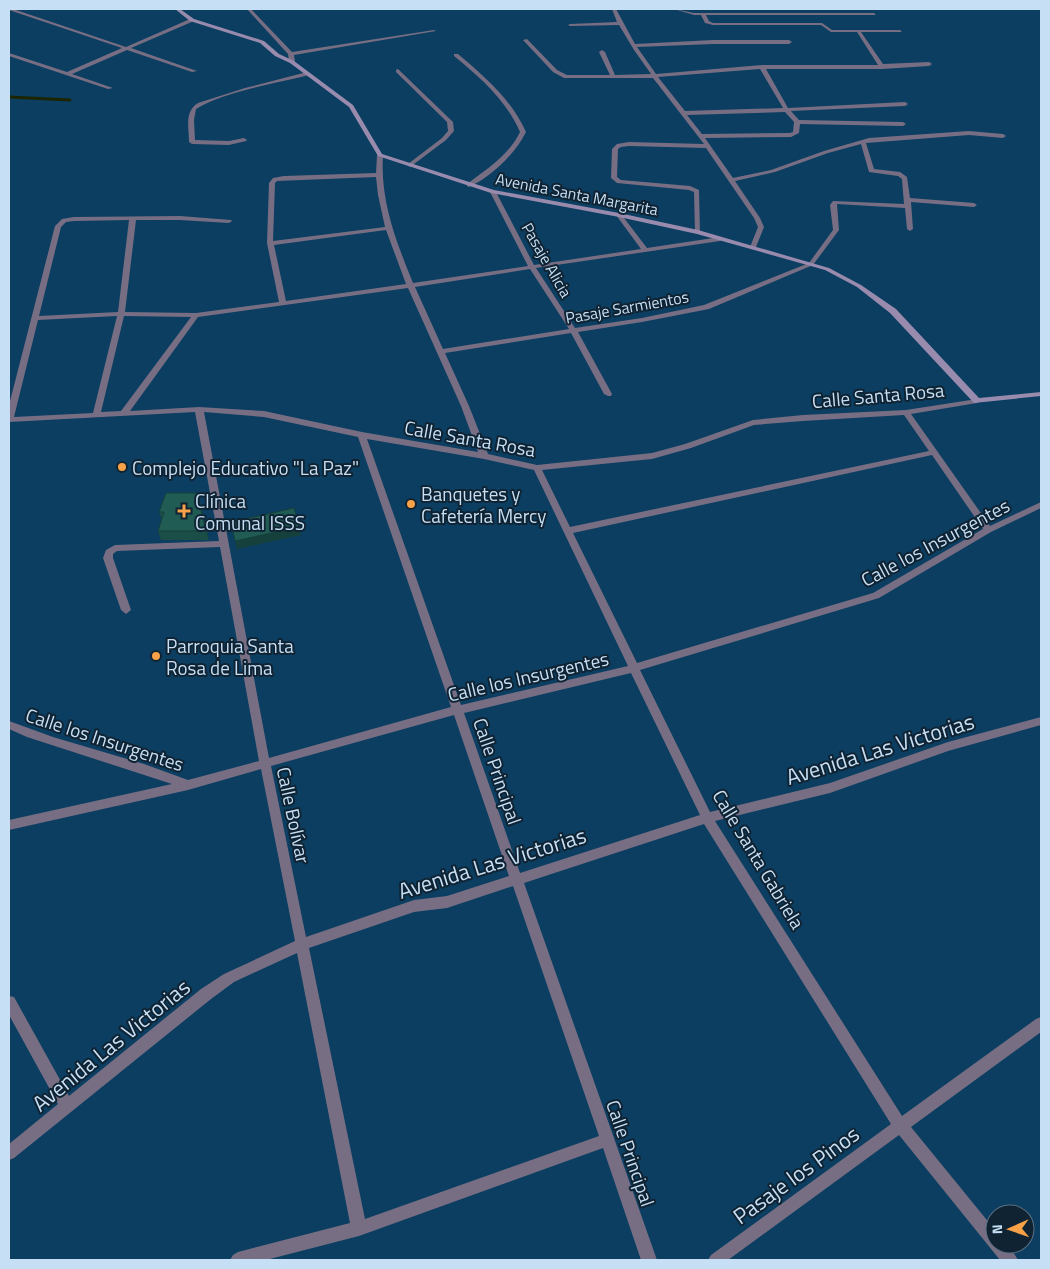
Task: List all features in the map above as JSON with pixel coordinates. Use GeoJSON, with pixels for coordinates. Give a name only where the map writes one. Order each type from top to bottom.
{"type":"FeatureCollection","features":[{"type":"Feature","properties":{"kind":"street"},"geometry":{"type":"LineString","coordinates":[[9,9],[194,71]]}},
{"type":"Feature","properties":{"kind":"street"},"geometry":{"type":"LineString","coordinates":[[177,9],[192,20],[262,42],[277,55],[292,62],[351,106],[380,155],[377,175],[381,207],[388,228],[410,284],[473,422],[484,456]]}},
{"type":"Feature","properties":{"kind":"street"},"geometry":{"type":"LineString","coordinates":[[249,9],[291,54],[292,62]]}},
{"type":"Feature","properties":{"kind":"street"},"geometry":{"type":"LineString","coordinates":[[614,9],[620,23],[654,76],[701,136],[732,180],[761,227],[753,247]]}},
{"type":"Feature","properties":{"kind":"street"},"geometry":{"type":"LineString","coordinates":[[676,9],[689,14],[874,14]]}},
{"type":"Feature","properties":{"kind":"street"},"geometry":{"type":"LineString","coordinates":[[703,14],[707,22],[713,24],[822,24],[831,31],[900,31]]}},
{"type":"Feature","properties":{"kind":"street"},"geometry":{"type":"LineString","coordinates":[[69,73],[125,47],[192,20]]}},
{"type":"Feature","properties":{"kind":"street"},"geometry":{"type":"LineString","coordinates":[[570,25],[620,23]]}},
{"type":"Feature","properties":{"kind":"street"},"geometry":{"type":"LineString","coordinates":[[291,54],[434,31]]}},
{"type":"Feature","properties":{"kind":"street"},"geometry":{"type":"LineString","coordinates":[[858,31],[882,67]]}},
{"type":"Feature","properties":{"kind":"street"},"geometry":{"type":"LineString","coordinates":[[525,40],[544,62],[562,76],[654,76],[762,66],[882,67],[929,64]]}},
{"type":"Feature","properties":{"kind":"street"},"geometry":{"type":"LineString","coordinates":[[634,46],[713,42],[790,42]]}},
{"type":"Feature","properties":{"kind":"street"},"geometry":{"type":"LineString","coordinates":[[602,52],[613,76]]}},
{"type":"Feature","properties":{"kind":"street"},"geometry":{"type":"LineString","coordinates":[[9,54],[110,88]]}},
{"type":"Feature","properties":{"kind":"street"},"geometry":{"type":"LineString","coordinates":[[456,55],[491,87],[517,116],[523,132],[519,142],[504,158],[469,186]]}},
{"type":"Feature","properties":{"kind":"street"},"geometry":{"type":"LineString","coordinates":[[701,136],[794,135],[796,133],[797,122],[786,109],[762,66]]}},
{"type":"Feature","properties":{"kind":"street"},"geometry":{"type":"LineString","coordinates":[[398,71],[450,122],[450,131],[444,138],[410,165]]}},
{"type":"Feature","properties":{"kind":"street"},"geometry":{"type":"LineString","coordinates":[[244,140],[229,143],[192,142],[190,122],[193,110],[197,105],[214,99],[306,74]]}},
{"type":"Feature","properties":{"kind":"street"},"geometry":{"type":"LineString","coordinates":[[684,113],[846,108],[905,104]]}},
{"type":"Feature","properties":{"kind":"street"},"geometry":{"type":"LineString","coordinates":[[797,122],[903,124]]}},
{"type":"Feature","properties":{"kind":"street"},"geometry":{"type":"LineString","coordinates":[[732,180],[773,171],[826,152],[863,142],[969,133],[1004,136]]}},
{"type":"Feature","properties":{"kind":"street"},"geometry":{"type":"LineString","coordinates":[[863,142],[872,171],[904,177],[910,229]]}},
{"type":"Feature","properties":{"kind":"street"},"geometry":{"type":"LineString","coordinates":[[698,232],[697,191],[690,188],[618,182],[614,178],[614,149],[619,145],[628,144],[708,146]]}},
{"type":"Feature","properties":{"kind":"street","name":"Avenida Santa Margarita"},"geometry":{"type":"LineString","coordinates":[[380,155],[469,186],[698,232],[811,264],[859,286],[884,304],[921,339],[977,400]]}},
{"type":"Feature","properties":{"kind":"street"},"geometry":{"type":"LineString","coordinates":[[283,304],[270,243],[272,183],[275,180],[377,175]]}},
{"type":"Feature","properties":{"kind":"street","name":"Pasaje Alicia"},"geometry":{"type":"LineString","coordinates":[[493,192],[532,267],[574,332],[608,394]]}},
{"type":"Feature","properties":{"kind":"street"},"geometry":{"type":"LineString","coordinates":[[811,264],[836,230],[835,202],[974,205]]}},
{"type":"Feature","properties":{"kind":"street"},"geometry":{"type":"LineString","coordinates":[[620,215],[645,250]]}},
{"type":"Feature","properties":{"kind":"street"},"geometry":{"type":"LineString","coordinates":[[9,420],[37,318],[58,226],[64,220],[74,218],[197,218],[229,221]]}},
{"type":"Feature","properties":{"kind":"street"},"geometry":{"type":"LineString","coordinates":[[96,416],[121,314],[133,218]]}},
{"type":"Feature","properties":{"kind":"street"},"geometry":{"type":"LineString","coordinates":[[270,243],[388,228]]}},
{"type":"Feature","properties":{"kind":"street"},"geometry":{"type":"LineString","coordinates":[[37,318],[121,314],[196,315],[283,304],[720,239]]}},
{"type":"Feature","properties":{"kind":"street","name":"Pasaje Sarmientos"},"geometry":{"type":"LineString","coordinates":[[440,352],[574,332],[706,307],[811,264]]}},
{"type":"Feature","properties":{"kind":"street"},"geometry":{"type":"LineString","coordinates":[[123,414],[196,315]]}},
{"type":"Feature","properties":{"kind":"street","name":"Calle Santa Rosa"},"geometry":{"type":"LineString","coordinates":[[9,420],[199,409],[264,414],[362,435],[484,456],[537,468],[652,456],[688,446],[753,423],[906,412],[977,400],[1041,394]]}},
{"type":"Feature","properties":{"kind":"street","name":"Calle Bolívar"},"geometry":{"type":"LineString","coordinates":[[199,409],[265,764],[359,1228]]}},
{"type":"Feature","properties":{"kind":"street"},"geometry":{"type":"LineString","coordinates":[[906,412],[936,452],[988,530]]}},
{"type":"Feature","properties":{"kind":"street","name":"Calle Principal"},"geometry":{"type":"LineString","coordinates":[[362,435],[648,1260]]}},
{"type":"Feature","properties":{"kind":"street"},"geometry":{"type":"LineString","coordinates":[[568,531],[936,452]]}},
{"type":"Feature","properties":{"kind":"street","name":"Calle Santa Gabriela"},"geometry":{"type":"LineString","coordinates":[[537,468],[707,818],[900,1125],[985,1229]]}},
{"type":"Feature","properties":{"kind":"street","name":"Calle los Insurgentes"},"geometry":{"type":"LineString","coordinates":[[9,725],[38,737],[153,770],[188,785],[457,710],[635,668],[876,596],[988,530],[1041,506]]}},
{"type":"Feature","properties":{"kind":"street"},"geometry":{"type":"LineString","coordinates":[[126,610],[108,558],[109,552],[115,548],[224,544]]}},
{"type":"Feature","properties":{"kind":"street","name":"Avenida Las Victorias"},"geometry":{"type":"LineString","coordinates":[[9,1153],[228,978],[302,944],[414,906],[447,902],[707,818],[830,788],[948,747],[1041,721]]}},
{"type":"Feature","properties":{"kind":"street"},"geometry":{"type":"LineString","coordinates":[[9,825],[188,785]]}},
{"type":"Feature","properties":{"kind":"street"},"geometry":{"type":"LineString","coordinates":[[9,1002],[67,1106]]}},
{"type":"Feature","properties":{"kind":"street","name":"Pasaje los Pinos"},"geometry":{"type":"LineString","coordinates":[[716,1260],[1041,1024]]}},
{"type":"Feature","properties":{"kind":"street"},"geometry":{"type":"LineString","coordinates":[[238,1260],[359,1228],[606,1140]]}},
{"type":"Feature","properties":{"kind":"building","name":"Clínica Comunal ISSS"},"geometry":{"type":"Polygon","coordinates":[[[166,493],[197,493],[206,531],[158,531],[164,512],[159,512],[166,493]]]}},
{"type":"Feature","properties":{"kind":"building"},"geometry":{"type":"Polygon","coordinates":[[[294,508],[299,527],[235,541],[231,522],[294,508]]]}},
{"type":"Feature","properties":{"kind":"waterway"},"geometry":{"type":"LineString","coordinates":[[9,97],[70,100]]}},
{"type":"Feature","properties":{"kind":"place","name":"Complejo Educativo \"La Paz\""},"geometry":{"type":"Point","coordinates":[122,467]}},
{"type":"Feature","properties":{"kind":"place","name":"Banquetes y Cafetería Mercy"},"geometry":{"type":"Point","coordinates":[411,504]}},
{"type":"Feature","properties":{"kind":"place","name":"Clínica Comunal ISSS"},"geometry":{"type":"Point","coordinates":[184,511]}},
{"type":"Feature","properties":{"kind":"place","name":"Parroquia Santa Rosa de Lima"},"geometry":{"type":"Point","coordinates":[156,656]}}]}
